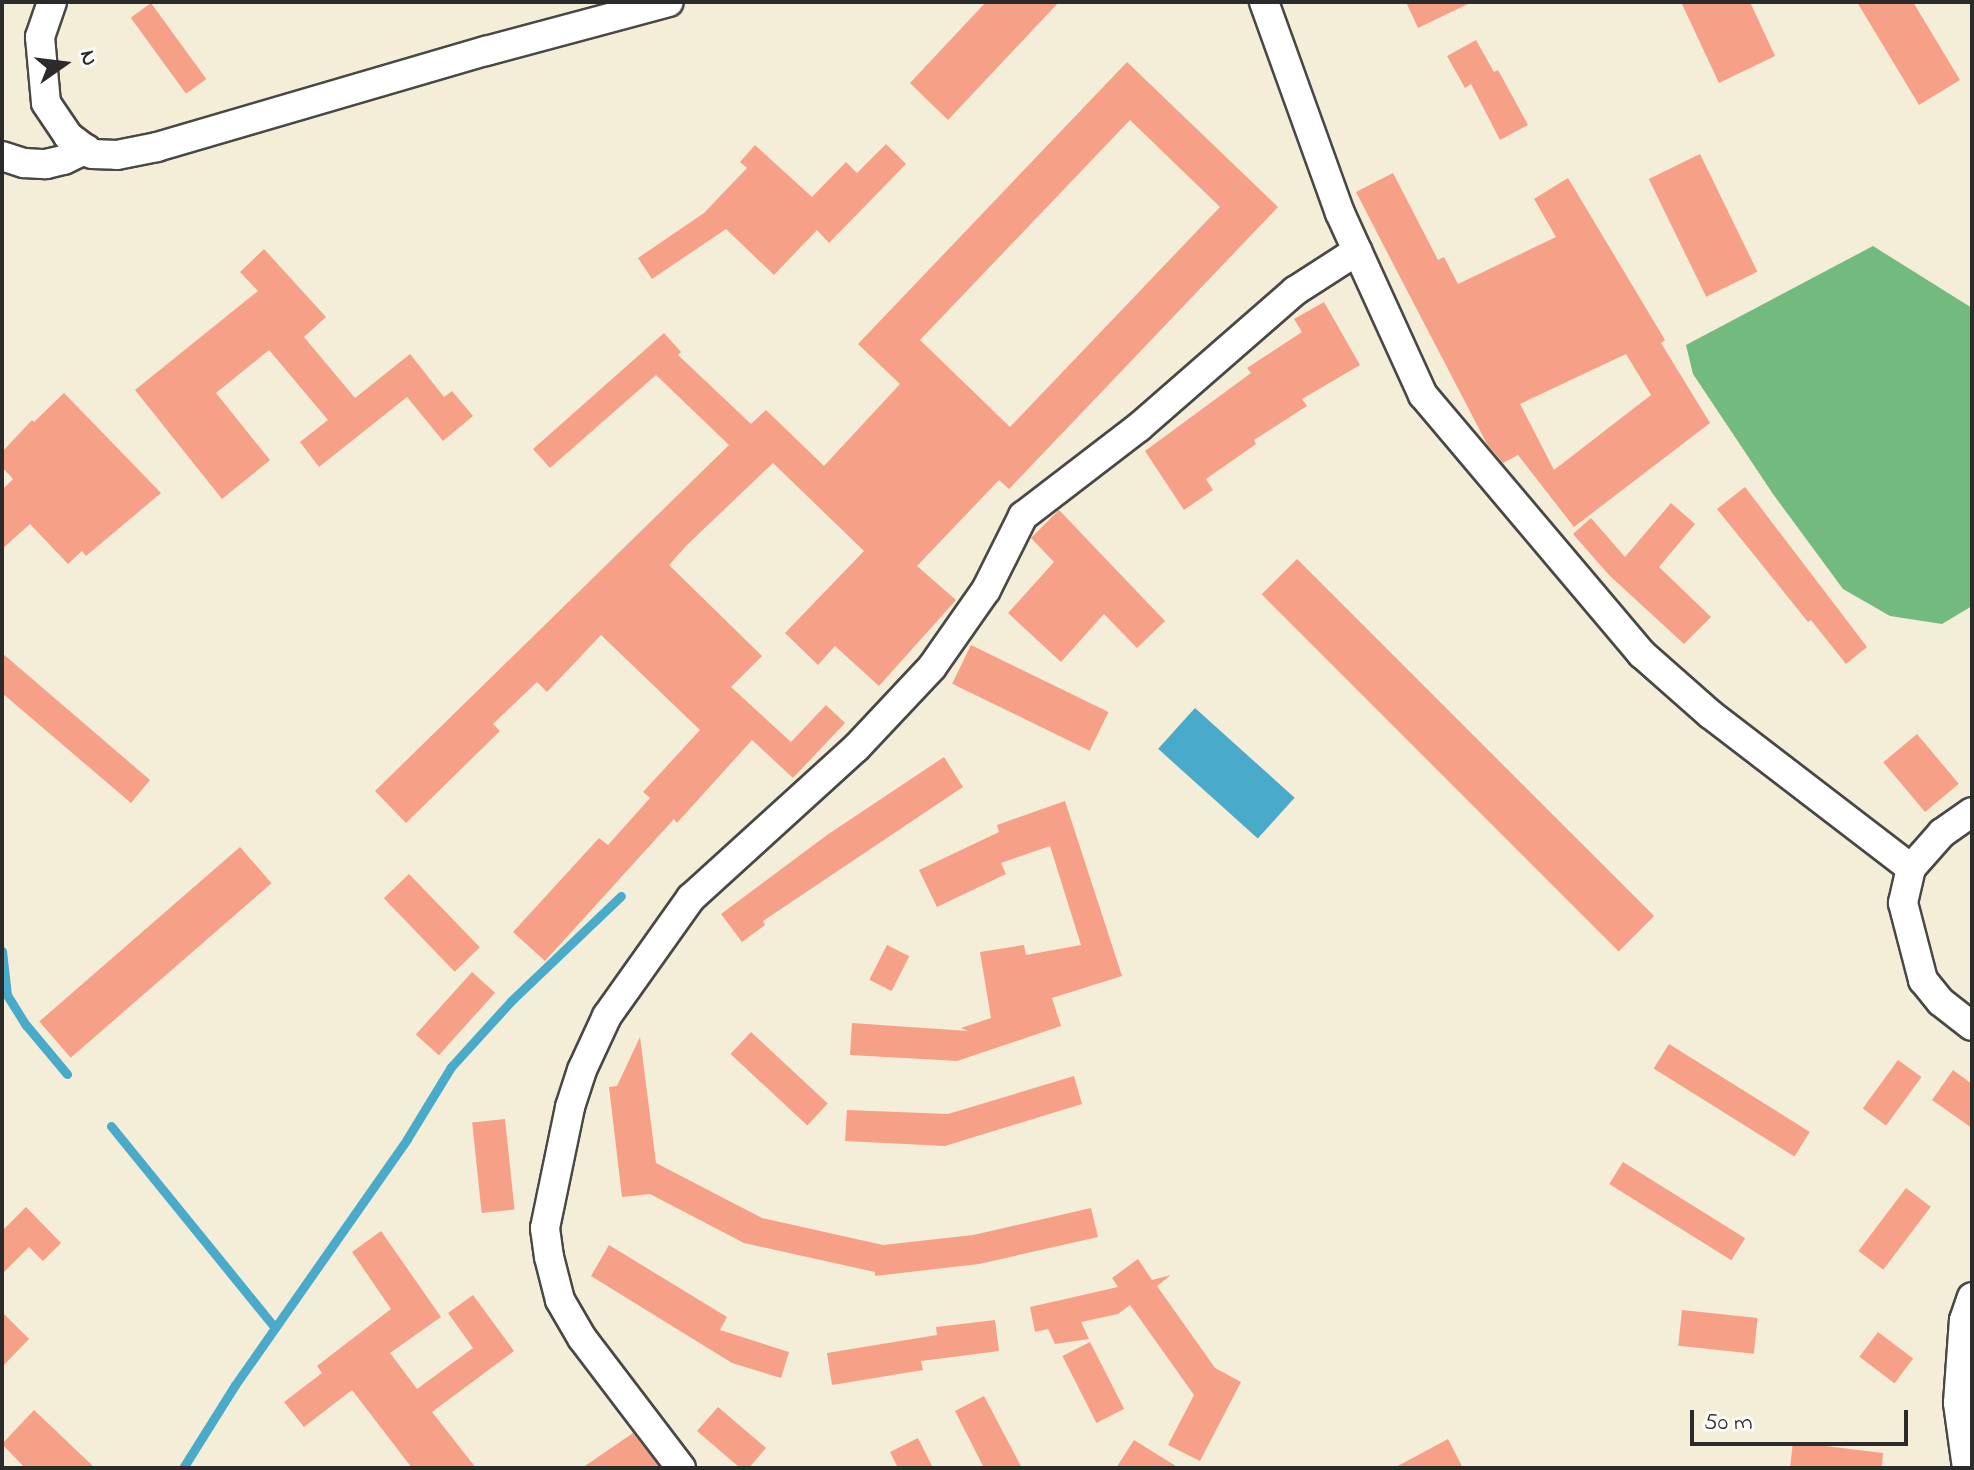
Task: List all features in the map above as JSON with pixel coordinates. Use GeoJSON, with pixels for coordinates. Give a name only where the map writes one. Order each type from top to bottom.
{"type":"FeatureCollection","features":[{"type":"Feature","properties":{"kind":"street"},"geometry":{"type":"LineString","coordinates":[[52,2],[40,37],[46,103],[68,136],[92,154],[117,155],[157,147],[486,51],[669,2]]}},
{"type":"Feature","properties":{"kind":"street"},"geometry":{"type":"LineString","coordinates":[[1264,2],[1340,213],[1423,395],[1642,654],[1710,714],[1911,868]]}},
{"type":"Feature","properties":{"kind":"street"},"geometry":{"type":"LineString","coordinates":[[2,156],[24,163],[46,164],[64,160],[87,149]]}},
{"type":"Feature","properties":{"kind":"street"},"geometry":{"type":"LineString","coordinates":[[681,1468],[582,1338],[560,1300],[549,1257],[545,1228],[570,1107],[582,1070],[607,1016],[691,898],[856,748],[932,667],[986,590],[1023,516],[1139,427],[1295,291],[1357,251]]}},
{"type":"Feature","properties":{"kind":"street"},"geometry":{"type":"LineString","coordinates":[[1972,812],[1942,833],[1911,868],[1903,903],[1923,980],[1941,1002],[1972,1026]]}},
{"type":"Feature","properties":{"kind":"street"},"geometry":{"type":"LineString","coordinates":[[1967,1468],[1958,1403],[1964,1320],[1972,1297]]}},
{"type":"Feature","properties":{"kind":"green space"},"geometry":{"type":"Polygon","coordinates":[[[1873,246],[1972,308],[1972,606],[1942,624],[1890,616],[1843,589],[1773,494],[1693,374],[1686,345],[1873,246]]]}},
{"type":"Feature","properties":{"kind":"water"},"geometry":{"type":"Polygon","coordinates":[[[1195,708],[1295,798],[1258,839],[1158,749],[1195,708]]]}},
{"type":"Feature","properties":{"kind":"building"},"geometry":{"type":"Polygon","coordinates":[[[986,2],[1059,2],[948,120],[910,83],[986,2]]]}},
{"type":"Feature","properties":{"kind":"building"},"geometry":{"type":"Polygon","coordinates":[[[1406,2],[1472,2],[1418,28],[1406,2]]]}},
{"type":"Feature","properties":{"kind":"building"},"geometry":{"type":"Polygon","coordinates":[[[1681,2],[1750,2],[1775,56],[1719,83],[1681,2]]]}},
{"type":"Feature","properties":{"kind":"building"},"geometry":{"type":"Polygon","coordinates":[[[1857,2],[1913,2],[1960,80],[1919,105],[1857,2]]]}},
{"type":"Feature","properties":{"kind":"building"},"geometry":{"type":"Polygon","coordinates":[[[151,3],[206,79],[186,94],[131,18],[151,3]]]}},
{"type":"Feature","properties":{"kind":"building"},"geometry":{"type":"Polygon","coordinates":[[[1476,40],[1494,72],[1498,70],[1528,125],[1500,140],[1471,84],[1465,88],[1447,56],[1476,40]]]}},
{"type":"Feature","properties":{"kind":"building"},"geometry":{"type":"Polygon","coordinates":[[[1127,62],[1278,207],[1009,489],[999,480],[917,566],[956,600],[879,686],[835,646],[818,665],[785,633],[864,551],[773,463],[687,545],[669,565],[762,656],[731,687],[791,742],[826,705],[845,723],[793,778],[752,740],[677,823],[674,819],[545,961],[513,932],[599,838],[608,845],[650,798],[643,792],[700,730],[601,635],[547,692],[537,682],[493,724],[500,731],[406,823],[375,791],[729,445],[656,375],[550,468],[533,449],[664,333],[681,352],[678,355],[751,424],[766,410],[824,466],[900,384],[858,344],[1127,62]],[[1130,120],[920,340],[1010,427],[1220,207],[1130,120]]]}},
{"type":"Feature","properties":{"kind":"building"},"geometry":{"type":"Polygon","coordinates":[[[886,144],[906,164],[829,243],[817,230],[774,275],[726,229],[652,279],[638,258],[704,213],[747,168],[740,162],[755,145],[812,197],[846,162],[857,173],[886,144]]]}},
{"type":"Feature","properties":{"kind":"building"},"geometry":{"type":"Polygon","coordinates":[[[1700,154],[1757,272],[1706,297],[1649,179],[1700,154]]]}},
{"type":"Feature","properties":{"kind":"building"},"geometry":{"type":"Polygon","coordinates":[[[1393,173],[1438,260],[1444,257],[1458,284],[1556,237],[1534,199],[1568,178],[1665,340],[1661,343],[1710,423],[1574,527],[1518,455],[1503,463],[1487,444],[1356,192],[1393,173]],[[1626,354],[1520,404],[1554,470],[1651,395],[1626,354]]]}},
{"type":"Feature","properties":{"kind":"building"},"geometry":{"type":"Polygon","coordinates":[[[264,249],[326,317],[304,337],[355,398],[410,354],[444,397],[452,391],[473,416],[443,441],[407,397],[319,467],[300,442],[328,420],[269,350],[216,393],[270,460],[222,499],[135,390],[258,291],[240,272],[264,249]]]}},
{"type":"Feature","properties":{"kind":"building"},"geometry":{"type":"Polygon","coordinates":[[[1324,302],[1360,365],[1302,399],[1307,406],[1254,440],[1256,444],[1206,479],[1213,490],[1184,510],[1145,451],[1251,373],[1247,368],[1302,332],[1294,319],[1324,302]]]}},
{"type":"Feature","properties":{"kind":"building"},"geometry":{"type":"Polygon","coordinates":[[[64,393],[161,493],[86,556],[82,551],[68,564],[30,524],[2,549],[2,490],[13,479],[2,467],[2,452],[32,420],[34,422],[64,393]]]}},
{"type":"Feature","properties":{"kind":"building"},"geometry":{"type":"Polygon","coordinates":[[[1745,487],[1867,647],[1846,664],[1717,509],[1745,487]]]}},
{"type":"Feature","properties":{"kind":"building"},"geometry":{"type":"Polygon","coordinates":[[[1671,503],[1695,524],[1659,567],[1711,617],[1684,644],[1609,575],[1573,534],[1591,518],[1625,557],[1671,503]]]}},
{"type":"Feature","properties":{"kind":"building"},"geometry":{"type":"Polygon","coordinates":[[[1059,510],[1165,621],[1137,648],[1104,614],[1061,662],[1008,613],[1054,562],[1031,538],[1059,510]]]}},
{"type":"Feature","properties":{"kind":"building"},"geometry":{"type":"Polygon","coordinates":[[[1297,559],[1654,916],[1619,951],[1262,594],[1297,559]]]}},
{"type":"Feature","properties":{"kind":"building"},"geometry":{"type":"Polygon","coordinates":[[[971,645],[1109,712],[1090,751],[952,684],[971,645]]]}},
{"type":"Feature","properties":{"kind":"building"},"geometry":{"type":"Polygon","coordinates":[[[2,653],[150,780],[131,803],[2,693],[2,653]]]}},
{"type":"Feature","properties":{"kind":"building"},"geometry":{"type":"Polygon","coordinates":[[[1917,734],[1959,784],[1925,812],[1883,762],[1917,734]]]}},
{"type":"Feature","properties":{"kind":"building"},"geometry":{"type":"Polygon","coordinates":[[[944,757],[963,787],[763,921],[765,925],[742,942],[721,914],[827,835],[944,757]]]}},
{"type":"Feature","properties":{"kind":"building"},"geometry":{"type":"Polygon","coordinates":[[[1065,801],[1122,976],[1052,998],[1061,1026],[957,1061],[850,1055],[852,1023],[968,1031],[961,1028],[991,1018],[980,952],[1024,945],[1026,955],[1081,945],[1050,846],[1001,863],[1006,874],[937,907],[919,870],[999,832],[997,825],[1065,801]]]}},
{"type":"Feature","properties":{"kind":"building"},"geometry":{"type":"Polygon","coordinates":[[[240,847],[271,883],[71,1058],[39,1022],[240,847]]]}},
{"type":"Feature","properties":{"kind":"building"},"geometry":{"type":"Polygon","coordinates":[[[409,874],[480,947],[455,972],[384,898],[409,874]]]}},
{"type":"Feature","properties":{"kind":"building"},"geometry":{"type":"Polygon","coordinates":[[[887,945],[909,956],[892,991],[869,980],[887,945]]]}},
{"type":"Feature","properties":{"kind":"building"},"geometry":{"type":"Polygon","coordinates":[[[472,972],[495,993],[439,1055],[416,1034],[472,972]]]}},
{"type":"Feature","properties":{"kind":"building"},"geometry":{"type":"Polygon","coordinates":[[[751,1032],[828,1104],[807,1126],[731,1054],[751,1032]]]}},
{"type":"Feature","properties":{"kind":"building"},"geometry":{"type":"Polygon","coordinates":[[[640,1037],[656,1163],[762,1218],[883,1245],[973,1235],[1091,1208],[1098,1237],[979,1264],[875,1276],[875,1272],[744,1243],[650,1194],[622,1197],[609,1087],[617,1086],[640,1037]]]}},
{"type":"Feature","properties":{"kind":"building"},"geometry":{"type":"Polygon","coordinates":[[[1669,1044],[1810,1132],[1794,1157],[1654,1069],[1669,1044]]]}},
{"type":"Feature","properties":{"kind":"building"},"geometry":{"type":"Polygon","coordinates":[[[1898,1060],[1921,1077],[1886,1126],[1863,1109],[1898,1060]]]}},
{"type":"Feature","properties":{"kind":"building"},"geometry":{"type":"Polygon","coordinates":[[[1953,1070],[1972,1084],[1972,1128],[1932,1100],[1953,1070]]]}},
{"type":"Feature","properties":{"kind":"building"},"geometry":{"type":"Polygon","coordinates":[[[1074,1076],[1082,1104],[945,1146],[845,1141],[847,1110],[948,1114],[1074,1076]]]}},
{"type":"Feature","properties":{"kind":"building"},"geometry":{"type":"Polygon","coordinates":[[[505,1119],[515,1210],[482,1213],[472,1122],[505,1119]]]}},
{"type":"Feature","properties":{"kind":"building"},"geometry":{"type":"Polygon","coordinates":[[[1623,1162],[1745,1238],[1731,1260],[1609,1184],[1623,1162]]]}},
{"type":"Feature","properties":{"kind":"building"},"geometry":{"type":"Polygon","coordinates":[[[1906,1188],[1931,1207],[1883,1270],[1858,1251],[1906,1188]]]}},
{"type":"Feature","properties":{"kind":"building"},"geometry":{"type":"Polygon","coordinates":[[[26,1207],[61,1243],[43,1261],[29,1247],[2,1274],[2,1231],[26,1207]]]}},
{"type":"Feature","properties":{"kind":"building"},"geometry":{"type":"Polygon","coordinates":[[[381,1231],[441,1317],[390,1353],[417,1389],[473,1348],[448,1313],[473,1295],[514,1351],[432,1412],[476,1468],[412,1468],[352,1390],[304,1427],[284,1402],[322,1373],[317,1366],[391,1309],[352,1252],[381,1231]]]}},
{"type":"Feature","properties":{"kind":"building"},"geometry":{"type":"Polygon","coordinates":[[[609,1245],[727,1317],[720,1330],[789,1352],[781,1378],[732,1363],[591,1276],[609,1245]]]}},
{"type":"Feature","properties":{"kind":"building"},"geometry":{"type":"Polygon","coordinates":[[[1138,1259],[1152,1280],[1171,1275],[1157,1286],[1215,1368],[1241,1382],[1200,1461],[1168,1445],[1194,1395],[1130,1305],[1118,1314],[1081,1322],[1089,1339],[1055,1344],[1048,1329],[1035,1332],[1030,1307],[1118,1287],[1112,1278],[1138,1259]]]}},
{"type":"Feature","properties":{"kind":"building"},"geometry":{"type":"Polygon","coordinates":[[[1682,1310],[1758,1318],[1754,1354],[1678,1346],[1682,1310]]]}},
{"type":"Feature","properties":{"kind":"building"},"geometry":{"type":"Polygon","coordinates":[[[2,1312],[29,1339],[2,1367],[2,1312]]]}},
{"type":"Feature","properties":{"kind":"building"},"geometry":{"type":"Polygon","coordinates":[[[995,1320],[999,1351],[921,1361],[923,1370],[832,1385],[827,1353],[937,1335],[936,1327],[995,1320]]]}},
{"type":"Feature","properties":{"kind":"building"},"geometry":{"type":"Polygon","coordinates":[[[1878,1332],[1913,1358],[1894,1383],[1859,1357],[1878,1332]]]}},
{"type":"Feature","properties":{"kind":"building"},"geometry":{"type":"Polygon","coordinates":[[[1090,1342],[1124,1409],[1096,1423],[1062,1356],[1090,1342]]]}},
{"type":"Feature","properties":{"kind":"building"},"geometry":{"type":"Polygon","coordinates":[[[984,1396],[1022,1468],[984,1468],[955,1411],[984,1396]]]}},
{"type":"Feature","properties":{"kind":"building"},"geometry":{"type":"Polygon","coordinates":[[[718,1407],[766,1448],[749,1468],[740,1468],[697,1431],[718,1407]]]}},
{"type":"Feature","properties":{"kind":"building"},"geometry":{"type":"Polygon","coordinates":[[[34,1410],[95,1468],[25,1468],[2,1444],[34,1410]]]}},
{"type":"Feature","properties":{"kind":"building"},"geometry":{"type":"Polygon","coordinates":[[[633,1433],[660,1468],[582,1468],[633,1433]]]}},
{"type":"Feature","properties":{"kind":"building"},"geometry":{"type":"Polygon","coordinates":[[[918,1438],[933,1468],[898,1468],[890,1452],[918,1438]]]}},
{"type":"Feature","properties":{"kind":"building"},"geometry":{"type":"Polygon","coordinates":[[[1448,1439],[1463,1468],[1394,1468],[1448,1439]]]}},
{"type":"Feature","properties":{"kind":"building"},"geometry":{"type":"Polygon","coordinates":[[[1134,1440],[1179,1468],[1116,1468],[1134,1440]]]}},
{"type":"Feature","properties":{"kind":"building"},"geometry":{"type":"Polygon","coordinates":[[[1793,1442],[1883,1453],[1882,1468],[1790,1468],[1793,1442]]]}},
{"type":"Feature","properties":{"kind":"waterway"},"geometry":{"type":"LineString","coordinates":[[183,1468],[235,1385],[407,1139],[451,1067],[511,1001],[621,896]]}},
{"type":"Feature","properties":{"kind":"waterway"},"geometry":{"type":"LineString","coordinates":[[2,951],[7,995],[26,1025],[67,1074]]}},
{"type":"Feature","properties":{"kind":"waterway"},"geometry":{"type":"LineString","coordinates":[[111,1126],[275,1328]]}}]}
